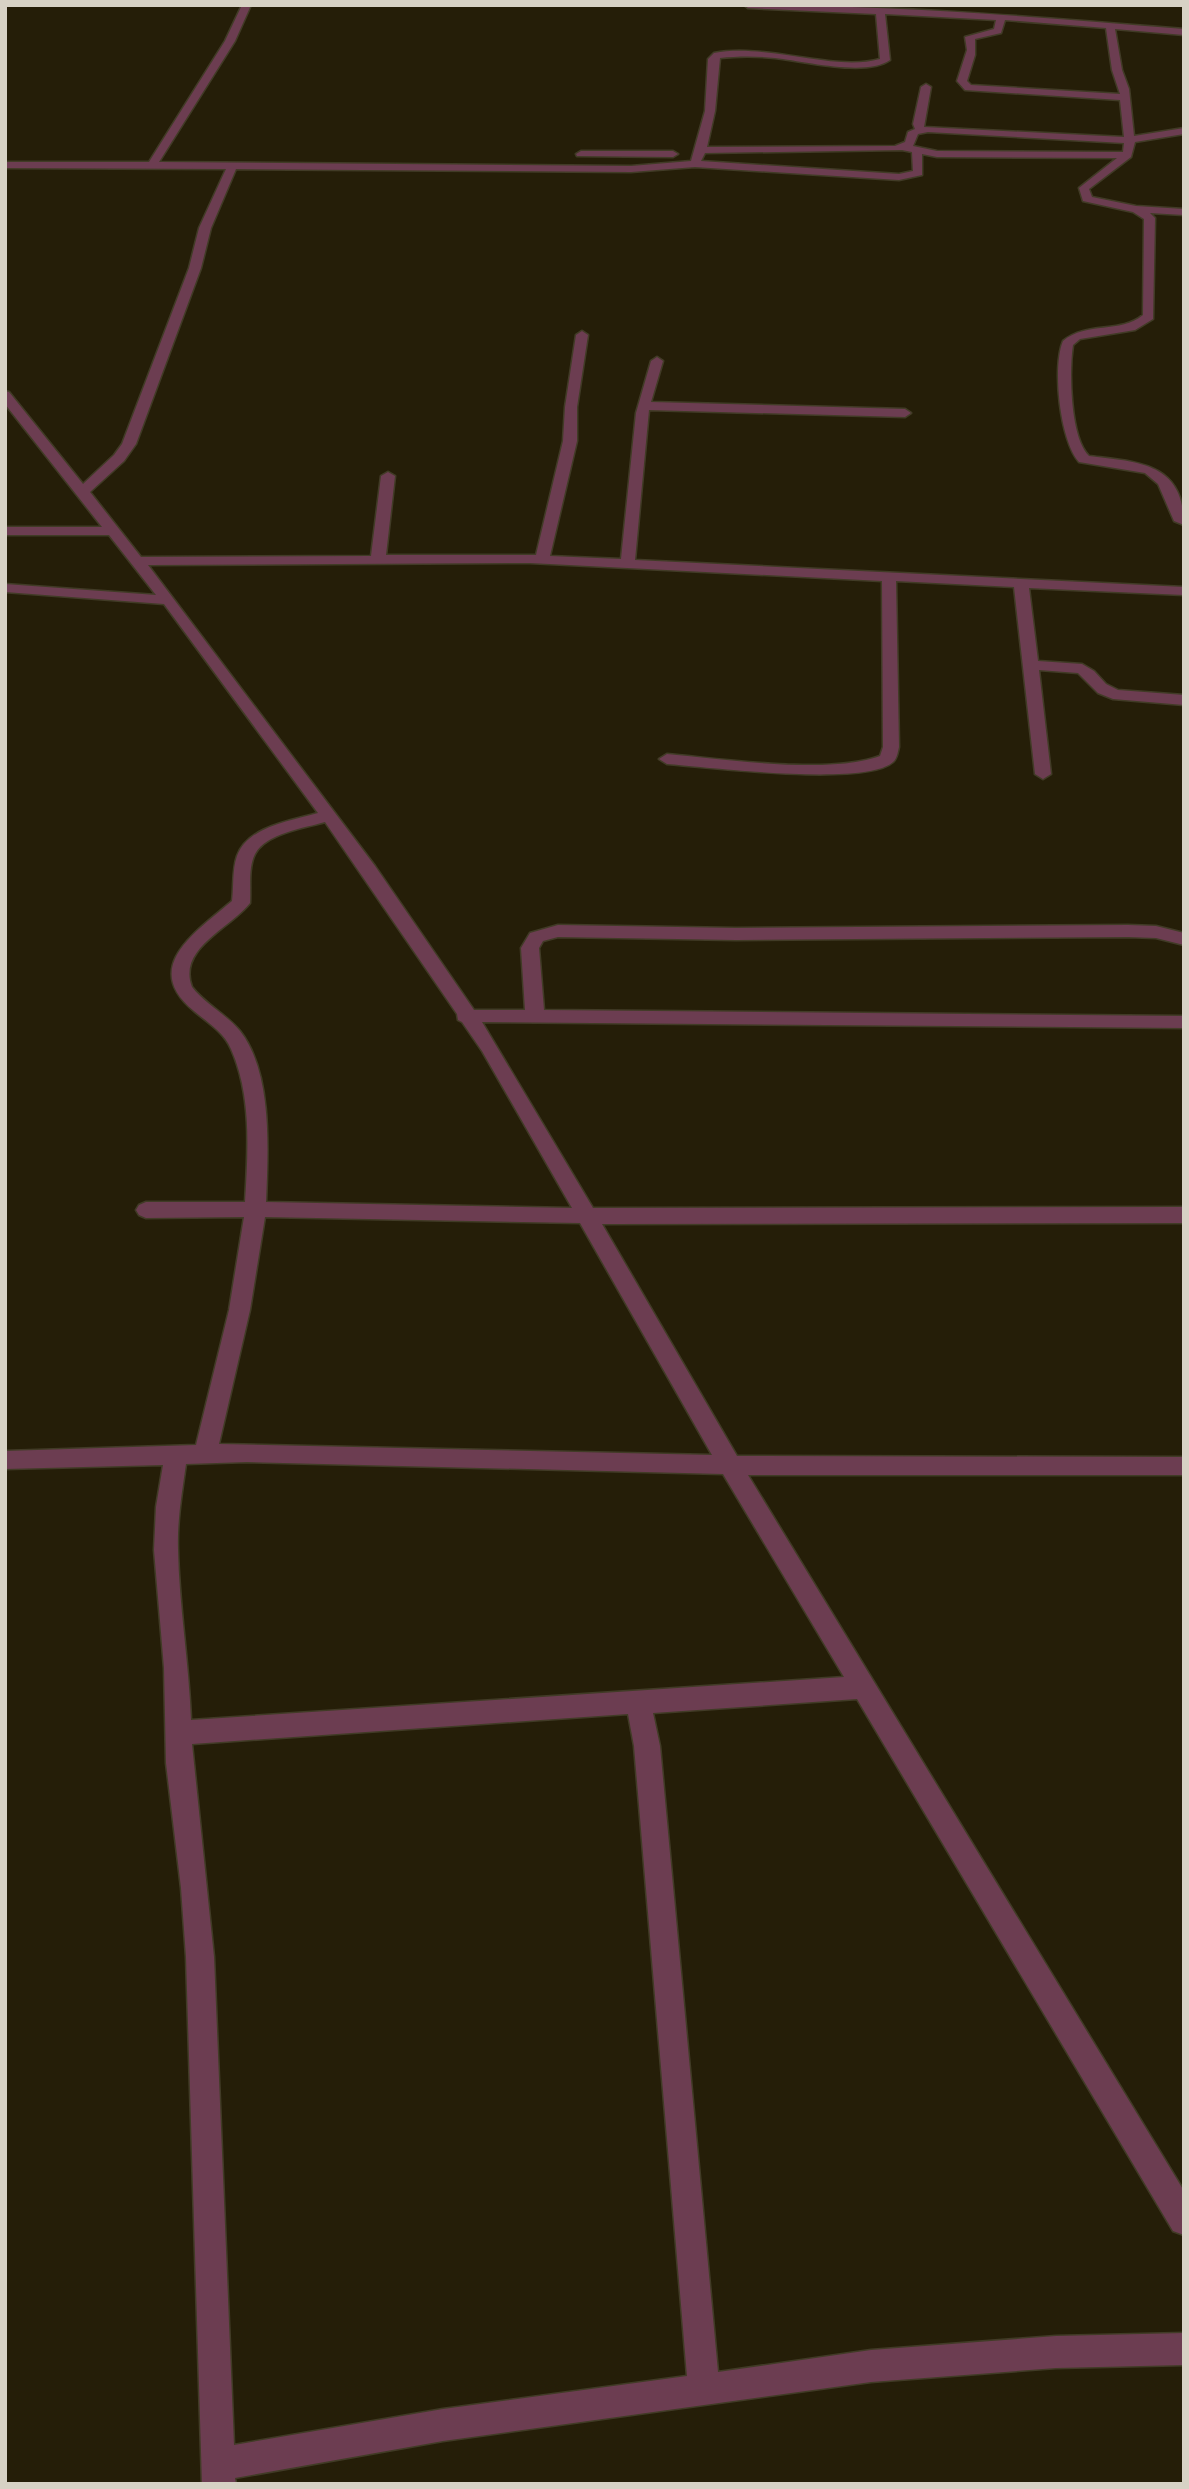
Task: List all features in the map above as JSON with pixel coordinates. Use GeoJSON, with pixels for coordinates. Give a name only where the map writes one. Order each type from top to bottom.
{"type":"FeatureCollection","features":[{"type":"Feature","properties":{"kind":"street"},"geometry":{"type":"LineString","coordinates":[[151,167],[230,41],[247,5]]}},
{"type":"Feature","properties":{"kind":"street"},"geometry":{"type":"LineString","coordinates":[[748,5],[856,8],[880,12],[1021,19],[1184,32]]}},
{"type":"Feature","properties":{"kind":"street"},"geometry":{"type":"LineString","coordinates":[[983,17],[985,5]]}},
{"type":"Feature","properties":{"kind":"street"},"geometry":{"type":"LineString","coordinates":[[1021,19],[1027,5]]}},
{"type":"Feature","properties":{"kind":"street"},"geometry":{"type":"LineString","coordinates":[[699,156],[713,86],[713,58],[717,55],[755,54],[855,64],[878,63],[885,60],[880,12]]}},
{"type":"Feature","properties":{"kind":"street"},"geometry":{"type":"LineString","coordinates":[[1001,18],[998,31],[970,37],[973,52],[962,81],[968,88],[1125,97]]}},
{"type":"Feature","properties":{"kind":"street"},"geometry":{"type":"LineString","coordinates":[[1110,26],[1125,97],[1131,140],[1129,155],[1090,180],[1084,187],[1085,195],[1087,199],[1099,203],[1184,212]]}},
{"type":"Feature","properties":{"kind":"street"},"geometry":{"type":"LineString","coordinates":[[920,130],[918,124],[926,88]]}},
{"type":"Feature","properties":{"kind":"street"},"geometry":{"type":"LineString","coordinates":[[5,165],[631,169],[699,156],[899,177],[918,173],[910,144],[914,132],[920,130],[1131,140],[1184,131]]}},
{"type":"Feature","properties":{"kind":"street"},"geometry":{"type":"LineString","coordinates":[[581,154],[699,156],[911,149],[952,154],[1129,155]]}},
{"type":"Feature","properties":{"kind":"street"},"geometry":{"type":"LineString","coordinates":[[82,492],[106,471],[129,444],[195,268],[205,228],[232,166]]}},
{"type":"Feature","properties":{"kind":"street"},"geometry":{"type":"LineString","coordinates":[[1136,209],[1150,218],[1149,317],[1139,325],[1082,334],[1067,344],[1065,363],[1070,430],[1074,450],[1083,459],[1153,469],[1163,479],[1180,518],[1184,521]]}},
{"type":"Feature","properties":{"kind":"street"},"geometry":{"type":"LineString","coordinates":[[542,559],[570,441],[571,407],[582,335]]}},
{"type":"Feature","properties":{"kind":"street"},"geometry":{"type":"LineString","coordinates":[[628,563],[644,406],[657,361]]}},
{"type":"Feature","properties":{"kind":"street"},"geometry":{"type":"LineString","coordinates":[[5,395],[168,600],[369,870],[465,1016],[490,1048],[730,1465],[1184,2220]]}},
{"type":"Feature","properties":{"kind":"street"},"geometry":{"type":"LineString","coordinates":[[644,406],[905,413]]}},
{"type":"Feature","properties":{"kind":"street"},"geometry":{"type":"LineString","coordinates":[[378,559],[388,477]]}},
{"type":"Feature","properties":{"kind":"street"},"geometry":{"type":"LineString","coordinates":[[5,531],[113,531]]}},
{"type":"Feature","properties":{"kind":"street"},"geometry":{"type":"LineString","coordinates":[[137,561],[542,559],[1184,591]]}},
{"type":"Feature","properties":{"kind":"street"},"geometry":{"type":"LineString","coordinates":[[667,759],[840,770],[877,766],[887,759],[891,747],[889,577]]}},
{"type":"Feature","properties":{"kind":"street"},"geometry":{"type":"LineString","coordinates":[[1021,583],[1043,774]]}},
{"type":"Feature","properties":{"kind":"street"},"geometry":{"type":"LineString","coordinates":[[5,587],[168,600]]}},
{"type":"Feature","properties":{"kind":"street"},"geometry":{"type":"LineString","coordinates":[[1031,666],[1083,670],[1092,676],[1095,684],[1102,690],[1115,695],[1184,700]]}},
{"type":"Feature","properties":{"kind":"street"},"geometry":{"type":"LineString","coordinates":[[205,1454],[242,1303],[257,1209],[256,1119],[244,1057],[236,1040],[223,1022],[188,999],[180,986],[180,967],[191,948],[241,903],[243,871],[248,849],[259,840],[281,830],[328,816]]}},
{"type":"Feature","properties":{"kind":"street"},"geometry":{"type":"LineString","coordinates":[[534,1017],[530,948],[536,937],[558,931],[736,934],[1128,931],[1156,932],[1184,939]]}},
{"type":"Feature","properties":{"kind":"street"},"geometry":{"type":"LineString","coordinates":[[465,1016],[1184,1023]]}},
{"type":"Feature","properties":{"kind":"street"},"geometry":{"type":"LineString","coordinates":[[146,1210],[257,1209],[587,1216],[1184,1214]]}},
{"type":"Feature","properties":{"kind":"street"},"geometry":{"type":"LineString","coordinates":[[5,1460],[205,1454],[730,1465],[1184,1466]]}},
{"type":"Feature","properties":{"kind":"street"},"geometry":{"type":"LineString","coordinates":[[176,1455],[168,1507],[166,1550],[177,1668],[180,1763],[195,1888],[200,1957],[219,2474],[443,2425],[885,2365],[1056,2352],[1184,2349]]}},
{"type":"Feature","properties":{"kind":"street"},"geometry":{"type":"LineString","coordinates":[[179,1733],[863,1687]]}},
{"type":"Feature","properties":{"kind":"street"},"geometry":{"type":"LineString","coordinates":[[638,1702],[647,1746],[704,2390]]}}]}
